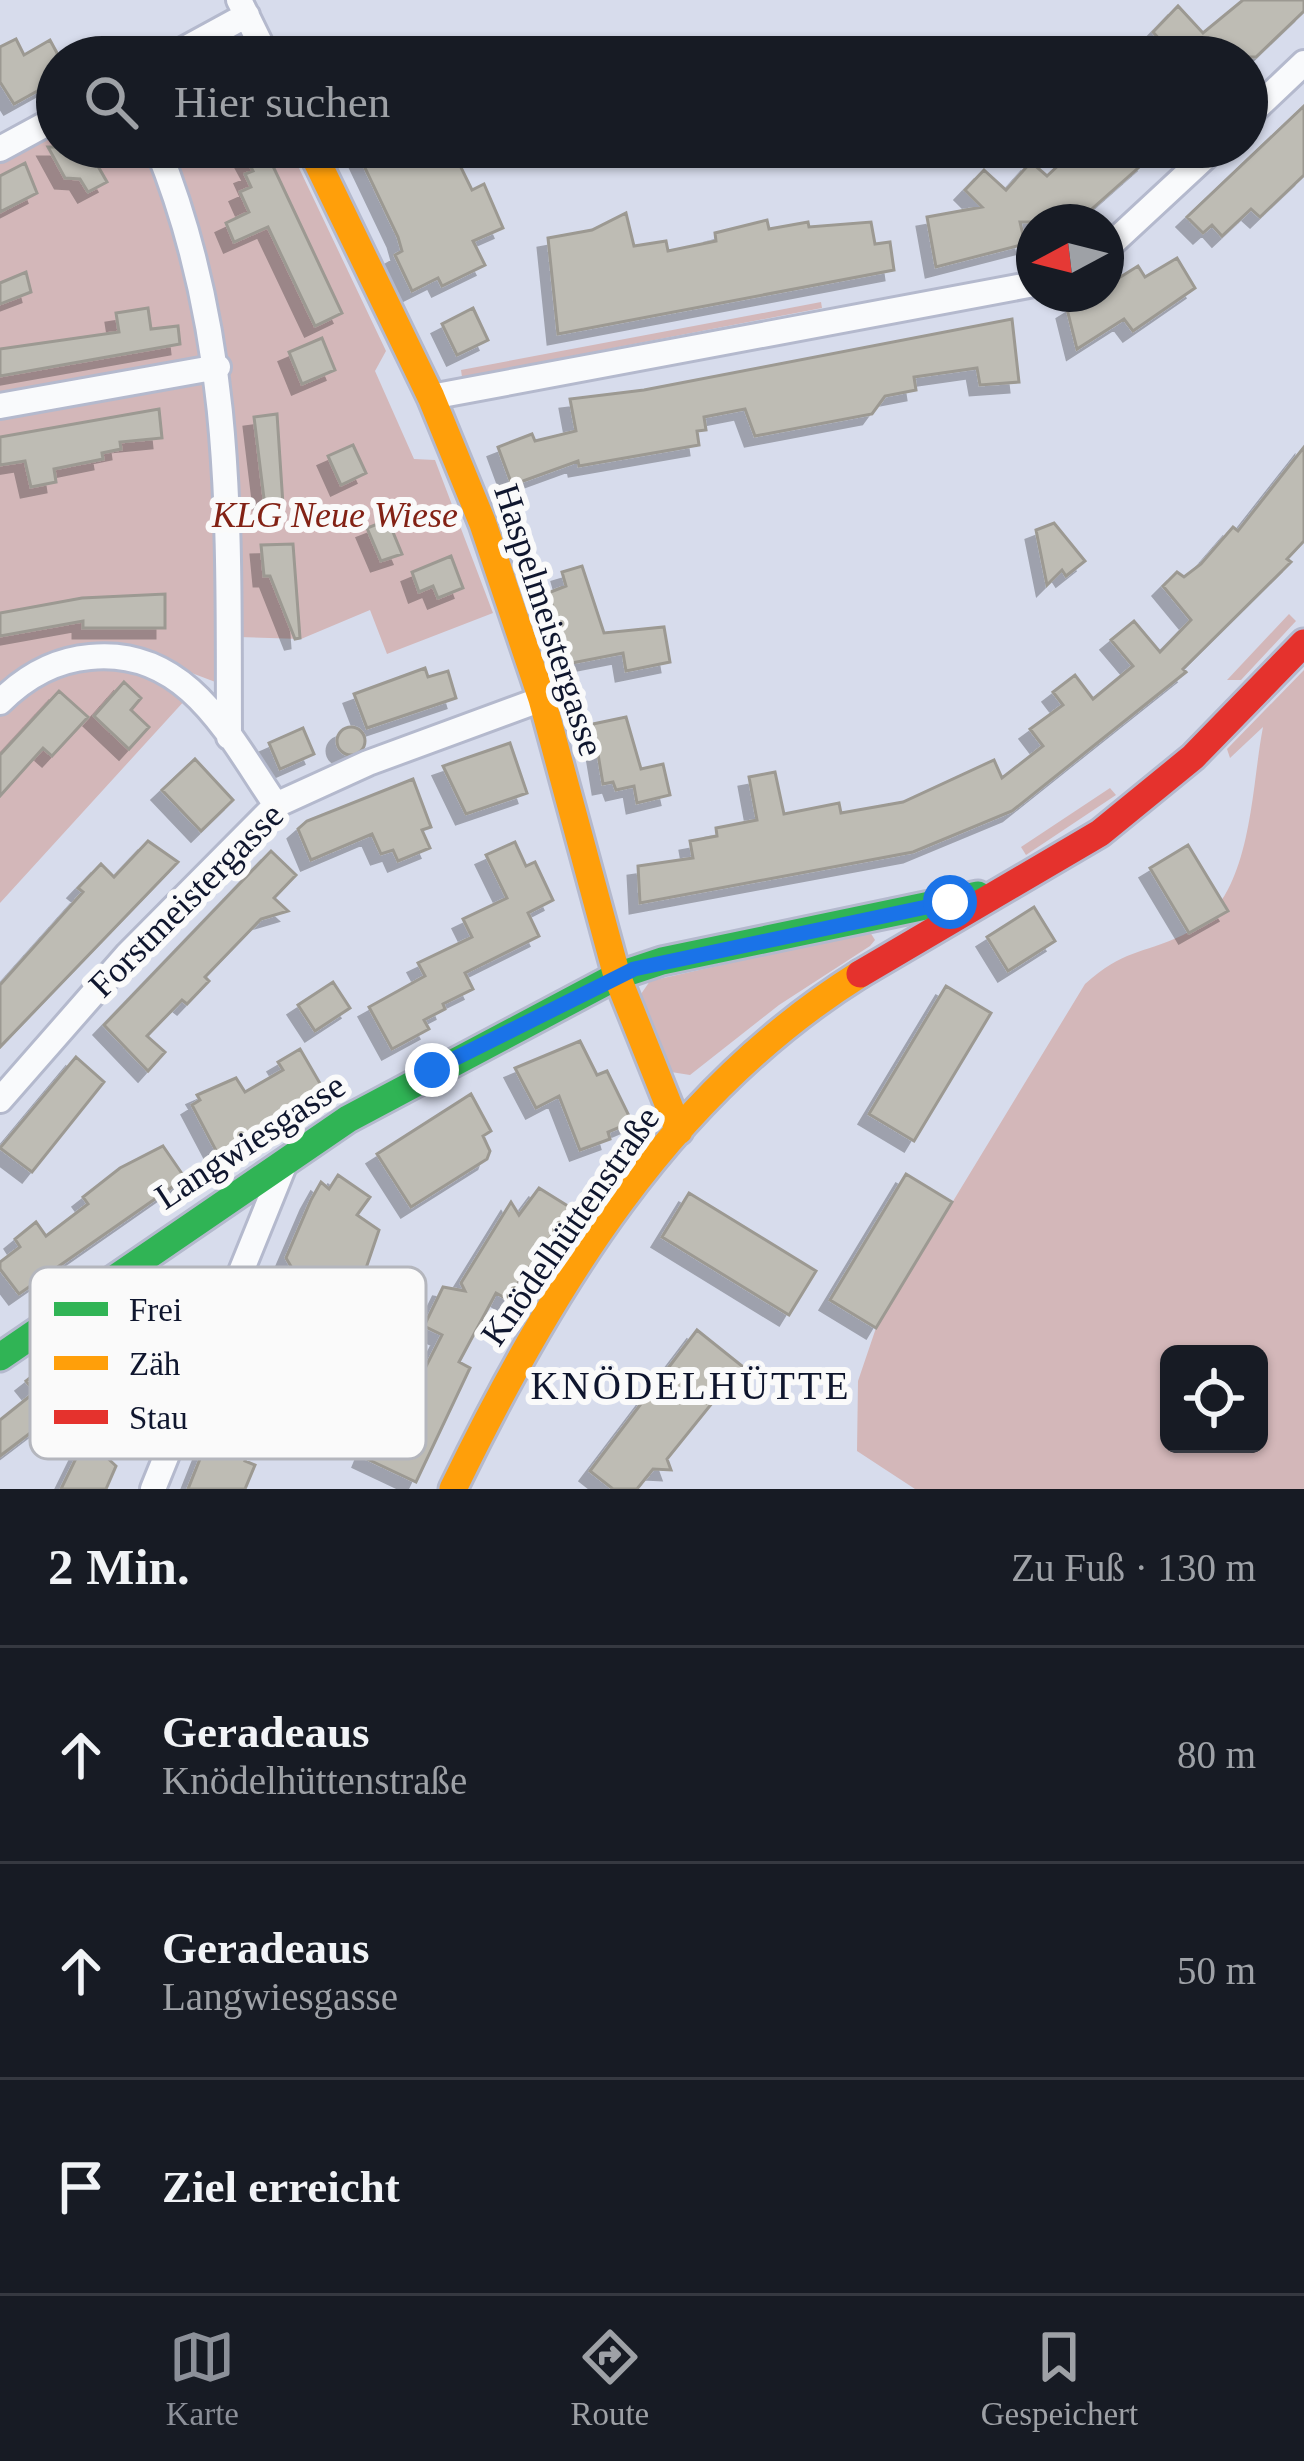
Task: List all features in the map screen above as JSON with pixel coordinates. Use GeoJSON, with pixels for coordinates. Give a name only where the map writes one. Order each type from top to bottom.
{"type":"FeatureCollection","features":[{"type":"Feature","properties":{"kind":"street"},"geometry":{"type":"LineString","coordinates":[[201,36],[243,8],[257,36]]}},
{"type":"Feature","properties":{"kind":"street"},"geometry":{"type":"LineString","coordinates":[[1268,97],[1304,63]]}},
{"type":"Feature","properties":{"kind":"street"},"geometry":{"type":"LineString","coordinates":[[0,149],[36,129]]}},
{"type":"Feature","properties":{"kind":"street"},"geometry":{"type":"LineString","coordinates":[[164,168],[198,262],[218,367],[230,737]]}},
{"type":"Feature","properties":{"kind":"street","name":"Haspelmeistergasse"},"geometry":{"type":"LineString","coordinates":[[320,168],[431,397],[483,524],[542,699],[617,976],[679,1131]]}},
{"type":"Feature","properties":{"kind":"street"},"geometry":{"type":"LineString","coordinates":[[1124,232],[1193,168]]}},
{"type":"Feature","properties":{"kind":"street"},"geometry":{"type":"LineString","coordinates":[[431,397],[1016,287]]}},
{"type":"Feature","properties":{"kind":"street"},"geometry":{"type":"LineString","coordinates":[[0,406],[218,367]]}},
{"type":"Feature","properties":{"kind":"street","name":"Knödelhüttenstraße"},"geometry":{"type":"LineString","coordinates":[[453,1489],[541,1325],[599,1235],[679,1131],[754,1049],[1106,829],[1156,789],[1304,643]]}},
{"type":"Feature","properties":{"kind":"street"},"geometry":{"type":"LineString","coordinates":[[0,702],[52,666],[81,658],[130,657],[186,683],[276,805]]}},
{"type":"Feature","properties":{"kind":"street","name":"Forstmeistergasse"},"geometry":{"type":"LineString","coordinates":[[0,1100],[128,953],[276,805],[384,757],[542,699]]}},
{"type":"Feature","properties":{"kind":"street","name":"Knödelhüttenstraße"},"geometry":{"type":"LineString","coordinates":[[617,976],[662,961],[938,905],[1026,880]]}},
{"type":"Feature","properties":{"kind":"street","name":"Langwiesgasse"},"geometry":{"type":"LineString","coordinates":[[131,1267],[286,1160],[432,1070],[617,976]]}},
{"type":"Feature","properties":{"kind":"street"},"geometry":{"type":"LineString","coordinates":[[243,1267],[286,1160]]}},
{"type":"Feature","properties":{"kind":"street","name":"Langwiesgasse"},"geometry":{"type":"LineString","coordinates":[[0,1357],[30,1336]]}},
{"type":"Feature","properties":{"kind":"street"},"geometry":{"type":"LineString","coordinates":[[153,1489],[165,1459]]}},
{"type":"Feature","properties":{"kind":"green space"},"geometry":{"type":"Polygon","coordinates":[[[36,142],[36,168],[153,168],[186,260],[202,357],[0,398],[0,161],[36,142]]]}},
{"type":"Feature","properties":{"kind":"green space","name":"KLG Neue Wiese"},"geometry":{"type":"Polygon","coordinates":[[[177,168],[299,168],[386,351],[375,371],[414,459],[435,460],[493,613],[387,654],[370,610],[301,639],[238,637],[229,389],[209,272],[177,168]]]}},
{"type":"Feature","properties":{"kind":"green space"},"geometry":{"type":"Polygon","coordinates":[[[821,302],[822,308],[462,377],[461,370],[821,302]]]}},
{"type":"Feature","properties":{"kind":"green space","name":"KLG Neue Wiese"},"geometry":{"type":"Polygon","coordinates":[[[204,381],[216,471],[218,683],[131,650],[0,691],[0,415],[204,381]]]}},
{"type":"Feature","properties":{"kind":"green space"},"geometry":{"type":"Polygon","coordinates":[[[1289,614],[1296,621],[1241,680],[1227,680],[1289,614]]]}},
{"type":"Feature","properties":{"kind":"green space"},"geometry":{"type":"Polygon","coordinates":[[[81,666],[136,666],[186,699],[0,903],[0,716],[25,692],[81,666]]]}},
{"type":"Feature","properties":{"kind":"green space"},"geometry":{"type":"Polygon","coordinates":[[[1304,670],[1304,1489],[915,1489],[857,1451],[858,1381],[876,1328],[1085,984],[1122,958],[1183,935],[1206,919],[1223,898],[1244,844],[1263,727],[1230,758],[1227,749],[1304,670]]]}},
{"type":"Feature","properties":{"kind":"green space"},"geometry":{"type":"Polygon","coordinates":[[[1110,788],[1116,795],[1026,855],[1021,847],[1110,788]]]}},
{"type":"Feature","properties":{"kind":"green space"},"geometry":{"type":"Polygon","coordinates":[[[870,932],[875,940],[870,946],[779,1005],[690,1075],[671,1072],[641,994],[650,981],[870,932]]]}},
{"type":"Feature","properties":{"kind":"building"},"geometry":{"type":"Polygon","coordinates":[[[1243,0],[1304,0],[1304,11],[1268,46],[1268,36],[1157,36],[1153,32],[1178,6],[1203,33],[1243,0]]]}},
{"type":"Feature","properties":{"kind":"building"},"geometry":{"type":"Polygon","coordinates":[[[16,39],[24,55],[36,48],[36,92],[14,104],[0,82],[0,47],[16,39]]]}},
{"type":"Feature","properties":{"kind":"building"},"geometry":{"type":"Polygon","coordinates":[[[1304,106],[1304,175],[1260,217],[1251,209],[1222,236],[1212,225],[1203,233],[1187,217],[1239,168],[1268,168],[1268,140],[1304,106]]]}},
{"type":"Feature","properties":{"kind":"building"},"geometry":{"type":"Polygon","coordinates":[[[25,163],[37,193],[0,212],[0,176],[25,163]]]}},
{"type":"Feature","properties":{"kind":"building"},"geometry":{"type":"Polygon","coordinates":[[[60,168],[99,168],[107,182],[88,192],[80,179],[65,178],[60,168]]]}},
{"type":"Feature","properties":{"kind":"building"},"geometry":{"type":"Polygon","coordinates":[[[274,168],[342,313],[315,326],[268,227],[234,242],[226,223],[249,212],[240,192],[251,187],[245,174],[274,168]]]}},
{"type":"Feature","properties":{"kind":"building"},"geometry":{"type":"Polygon","coordinates":[[[365,168],[461,168],[472,190],[484,184],[503,228],[473,241],[485,265],[442,286],[438,278],[412,291],[395,255],[402,251],[365,168]]]}},
{"type":"Feature","properties":{"kind":"building"},"geometry":{"type":"Polygon","coordinates":[[[1026,168],[1038,168],[1047,176],[1056,168],[1138,168],[1097,204],[1016,204],[1016,246],[936,267],[927,217],[982,207],[965,190],[984,170],[1006,190],[1026,168]]]}},
{"type":"Feature","properties":{"kind":"building"},"geometry":{"type":"Polygon","coordinates":[[[626,213],[634,246],[666,241],[668,251],[716,241],[715,233],[767,220],[769,229],[808,222],[809,227],[871,222],[875,244],[890,242],[894,270],[558,334],[548,238],[592,230],[626,213]]]}},
{"type":"Feature","properties":{"kind":"building"},"geometry":{"type":"Polygon","coordinates":[[[1177,258],[1195,288],[1133,331],[1124,319],[1077,349],[1068,312],[1124,312],[1124,275],[1138,266],[1145,277],[1177,258]]]}},
{"type":"Feature","properties":{"kind":"building"},"geometry":{"type":"Polygon","coordinates":[[[26,272],[31,292],[0,304],[0,283],[26,272]]]}},
{"type":"Feature","properties":{"kind":"building"},"geometry":{"type":"Polygon","coordinates":[[[148,308],[151,329],[178,326],[180,344],[0,376],[0,349],[119,332],[116,313],[148,308]]]}},
{"type":"Feature","properties":{"kind":"building"},"geometry":{"type":"Polygon","coordinates":[[[473,308],[488,340],[457,355],[442,324],[473,308]]]}},
{"type":"Feature","properties":{"kind":"building"},"geometry":{"type":"Polygon","coordinates":[[[1012,319],[1019,382],[980,385],[977,368],[914,377],[916,390],[885,396],[872,414],[755,436],[745,409],[704,417],[706,430],[697,431],[699,445],[579,466],[578,461],[512,485],[498,447],[532,434],[535,441],[576,431],[570,399],[644,390],[1012,319]]]}},
{"type":"Feature","properties":{"kind":"building"},"geometry":{"type":"Polygon","coordinates":[[[322,338],[335,370],[302,384],[289,352],[322,338]]]}},
{"type":"Feature","properties":{"kind":"building"},"geometry":{"type":"Polygon","coordinates":[[[159,409],[162,438],[120,442],[121,449],[102,453],[103,459],[54,469],[56,482],[31,487],[25,461],[0,465],[0,437],[159,409]]]}},
{"type":"Feature","properties":{"kind":"building"},"geometry":{"type":"Polygon","coordinates":[[[277,414],[283,505],[265,507],[254,417],[277,414]]]}},
{"type":"Feature","properties":{"kind":"building"},"geometry":{"type":"Polygon","coordinates":[[[353,445],[366,473],[341,485],[328,456],[353,445]]]}},
{"type":"Feature","properties":{"kind":"building"},"geometry":{"type":"Polygon","coordinates":[[[1304,447],[1304,541],[1287,559],[1291,562],[1183,669],[1186,672],[1012,811],[913,852],[640,903],[638,866],[693,858],[690,841],[717,836],[716,828],[757,820],[749,777],[775,772],[784,814],[839,803],[841,813],[903,802],[994,760],[1002,778],[1043,746],[1030,729],[1063,705],[1053,692],[1075,675],[1093,699],[1133,666],[1111,640],[1134,621],[1160,652],[1191,620],[1163,586],[1177,572],[1184,577],[1201,564],[1233,527],[1238,531],[1304,447]]]}},
{"type":"Feature","properties":{"kind":"building"},"geometry":{"type":"Polygon","coordinates":[[[388,520],[402,554],[381,561],[367,528],[388,520]]]}},
{"type":"Feature","properties":{"kind":"building"},"geometry":{"type":"Polygon","coordinates":[[[1054,523],[1085,561],[1066,576],[1062,570],[1047,585],[1036,530],[1054,523]]]}},
{"type":"Feature","properties":{"kind":"building"},"geometry":{"type":"Polygon","coordinates":[[[293,544],[300,638],[295,639],[270,576],[264,576],[261,545],[293,544]]]}},
{"type":"Feature","properties":{"kind":"building"},"geometry":{"type":"Polygon","coordinates":[[[451,556],[463,588],[438,598],[433,586],[419,592],[412,572],[451,556]]]}},
{"type":"Feature","properties":{"kind":"building"},"geometry":{"type":"Polygon","coordinates":[[[582,566],[604,633],[664,627],[670,662],[626,671],[623,653],[572,663],[548,593],[566,586],[562,572],[582,566]]]}},
{"type":"Feature","properties":{"kind":"building"},"geometry":{"type":"Polygon","coordinates":[[[165,594],[165,628],[83,628],[83,621],[0,636],[0,613],[82,598],[165,594]]]}},
{"type":"Feature","properties":{"kind":"building"},"geometry":{"type":"Polygon","coordinates":[[[425,668],[428,677],[448,671],[456,698],[367,728],[354,694],[425,668]]]}},
{"type":"Feature","properties":{"kind":"building"},"geometry":{"type":"Polygon","coordinates":[[[124,682],[141,698],[131,710],[149,727],[129,749],[94,716],[124,682]]]}},
{"type":"Feature","properties":{"kind":"building"},"geometry":{"type":"Polygon","coordinates":[[[59,691],[88,717],[52,756],[43,748],[0,796],[0,755],[59,691]]]}},
{"type":"Feature","properties":{"kind":"building"},"geometry":{"type":"Polygon","coordinates":[[[626,717],[641,769],[663,764],[670,795],[637,803],[634,786],[616,790],[613,782],[603,784],[593,724],[626,717]]]}},
{"type":"Feature","properties":{"kind":"building"},"geometry":{"type":"Polygon","coordinates":[[[351,727],[361,731],[365,741],[361,751],[351,755],[341,751],[337,741],[341,731],[351,727]]]}},
{"type":"Feature","properties":{"kind":"building"},"geometry":{"type":"Polygon","coordinates":[[[303,728],[314,754],[280,769],[269,743],[303,728]]]}},
{"type":"Feature","properties":{"kind":"building"},"geometry":{"type":"Polygon","coordinates":[[[510,743],[527,793],[466,814],[443,766],[510,743]]]}},
{"type":"Feature","properties":{"kind":"building"},"geometry":{"type":"Polygon","coordinates":[[[195,759],[233,800],[201,831],[162,790],[195,759]]]}},
{"type":"Feature","properties":{"kind":"building"},"geometry":{"type":"Polygon","coordinates":[[[413,779],[431,827],[422,830],[430,848],[398,861],[393,850],[381,854],[372,834],[311,860],[298,829],[307,821],[413,779]]]}},
{"type":"Feature","properties":{"kind":"building"},"geometry":{"type":"Polygon","coordinates":[[[148,841],[178,862],[0,1047],[0,985],[83,892],[78,888],[101,864],[114,877],[148,841]]]}},
{"type":"Feature","properties":{"kind":"building"},"geometry":{"type":"Polygon","coordinates":[[[515,842],[526,866],[535,862],[553,900],[528,913],[539,936],[465,973],[473,989],[424,1020],[429,1029],[392,1049],[369,1007],[425,976],[418,963],[472,937],[463,919],[507,898],[486,855],[515,842]]]}},
{"type":"Feature","properties":{"kind":"building"},"geometry":{"type":"Polygon","coordinates":[[[1188,845],[1228,911],[1189,933],[1150,868],[1188,845]]]}},
{"type":"Feature","properties":{"kind":"building"},"geometry":{"type":"Polygon","coordinates":[[[271,851],[296,875],[274,898],[288,911],[261,919],[205,977],[209,981],[187,1004],[182,1000],[147,1036],[165,1052],[148,1071],[104,1025],[271,851]]]}},
{"type":"Feature","properties":{"kind":"building"},"geometry":{"type":"Polygon","coordinates":[[[1034,907],[1055,941],[1008,971],[987,937],[1034,907]]]}},
{"type":"Feature","properties":{"kind":"building"},"geometry":{"type":"Polygon","coordinates":[[[333,982],[350,1008],[315,1031],[298,1005],[333,982]]]}},
{"type":"Feature","properties":{"kind":"building"},"geometry":{"type":"Polygon","coordinates":[[[946,986],[991,1013],[914,1141],[869,1114],[946,986]]]}},
{"type":"Feature","properties":{"kind":"building"},"geometry":{"type":"Polygon","coordinates":[[[580,1041],[597,1075],[607,1071],[632,1122],[608,1132],[610,1139],[580,1150],[559,1096],[536,1108],[515,1068],[580,1041]]]}},
{"type":"Feature","properties":{"kind":"building"},"geometry":{"type":"Polygon","coordinates":[[[300,1049],[325,1092],[220,1158],[192,1105],[200,1100],[197,1095],[236,1078],[245,1092],[283,1070],[278,1062],[300,1049]]]}},
{"type":"Feature","properties":{"kind":"building"},"geometry":{"type":"Polygon","coordinates":[[[76,1057],[104,1082],[32,1172],[0,1148],[76,1057]]]}},
{"type":"Feature","properties":{"kind":"building"},"geometry":{"type":"Polygon","coordinates":[[[471,1094],[491,1131],[483,1136],[490,1151],[487,1159],[411,1207],[377,1154],[471,1094]]]}},
{"type":"Feature","properties":{"kind":"building"},"geometry":{"type":"Polygon","coordinates":[[[163,1146],[185,1178],[58,1267],[30,1267],[30,1286],[19,1294],[0,1269],[0,1262],[20,1247],[15,1239],[36,1222],[46,1236],[88,1204],[83,1197],[120,1168],[163,1146]]]}},
{"type":"Feature","properties":{"kind":"building"},"geometry":{"type":"Polygon","coordinates":[[[906,1174],[952,1202],[876,1328],[830,1300],[906,1174]]]}},
{"type":"Feature","properties":{"kind":"building"},"geometry":{"type":"Polygon","coordinates":[[[338,1175],[370,1197],[357,1215],[379,1230],[366,1267],[291,1267],[286,1258],[311,1200],[321,1182],[329,1189],[338,1175]]]}},
{"type":"Feature","properties":{"kind":"building"},"geometry":{"type":"Polygon","coordinates":[[[539,1188],[571,1208],[507,1299],[496,1293],[459,1362],[470,1368],[416,1482],[367,1459],[426,1459],[426,1366],[442,1335],[426,1327],[426,1322],[443,1287],[465,1291],[461,1283],[511,1202],[519,1215],[539,1188]]]}},
{"type":"Feature","properties":{"kind":"building"},"geometry":{"type":"Polygon","coordinates":[[[689,1193],[816,1271],[789,1315],[662,1237],[689,1193]]]}},
{"type":"Feature","properties":{"kind":"building"},"geometry":{"type":"Polygon","coordinates":[[[697,1330],[742,1366],[667,1459],[671,1470],[653,1469],[637,1489],[613,1489],[590,1471],[697,1330]]]}},
{"type":"Feature","properties":{"kind":"building"},"geometry":{"type":"Polygon","coordinates":[[[30,1396],[30,1433],[0,1456],[0,1420],[30,1396]]]}},
{"type":"Feature","properties":{"kind":"building"},"geometry":{"type":"Polygon","coordinates":[[[76,1459],[108,1459],[116,1466],[106,1489],[61,1489],[76,1459]]]}},
{"type":"Feature","properties":{"kind":"building"},"geometry":{"type":"Polygon","coordinates":[[[200,1459],[246,1459],[255,1465],[245,1489],[188,1489],[200,1459]]]}},
{"type":"Feature","properties":{"kind":"traffic: fast"},"geometry":{"type":"LineString","coordinates":[[132,1267],[348,1119],[617,976],[662,961],[978,895]]}},
{"type":"Feature","properties":{"kind":"traffic: fast"},"geometry":{"type":"LineString","coordinates":[[0,1357],[30,1336]]}},
{"type":"Feature","properties":{"kind":"traffic: slow"},"geometry":{"type":"LineString","coordinates":[[320,168],[431,397],[483,524],[542,699],[617,976],[679,1131]]}},
{"type":"Feature","properties":{"kind":"traffic: slow"},"geometry":{"type":"LineString","coordinates":[[453,1489],[531,1341],[621,1201],[729,1077],[791,1022],[860,974]]}},
{"type":"Feature","properties":{"kind":"traffic: jam"},"geometry":{"type":"LineString","coordinates":[[860,974],[1100,833],[1193,757],[1304,643]]}},
{"type":"Feature","properties":{"kind":"district","name":"KNÖDELHÜTTE"},"geometry":{"type":"Point","coordinates":[691,1385]}},
{"type":"Feature","properties":{"kind":"route"},"geometry":{"type":"LineString","coordinates":[[432,1070],[634,969],[950,902]]}}]}
